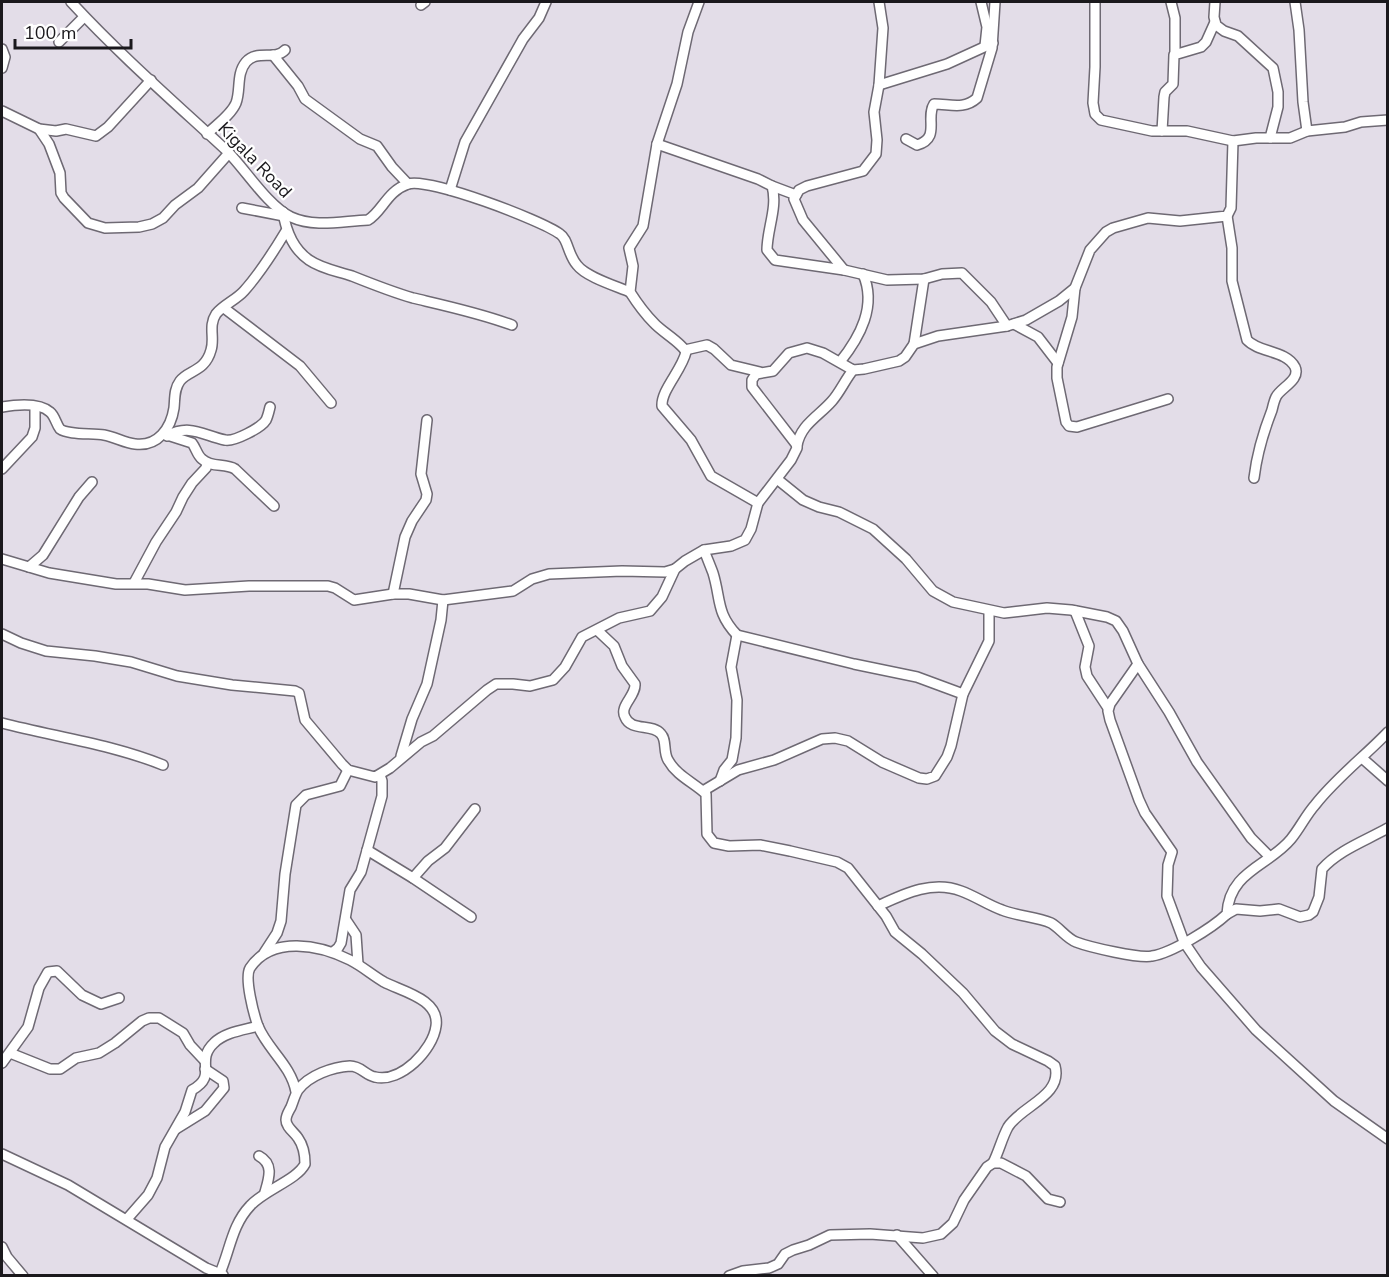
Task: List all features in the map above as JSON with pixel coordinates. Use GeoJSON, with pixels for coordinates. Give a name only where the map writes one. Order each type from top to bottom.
{"type":"FeatureCollection","features":[{"type":"Feature","properties":{"kind":"street","name":"Kigala Road"},"geometry":{"type":"LineString","coordinates":[[71,2],[229,153],[248,177],[284,214],[316,224],[368,220],[373,217],[386,198],[408,184]]}},
{"type":"Feature","properties":{"kind":"street"},"geometry":{"type":"LineString","coordinates":[[450,190],[465,142],[523,39],[539,18],[546,2]]}},
{"type":"Feature","properties":{"kind":"street"},"geometry":{"type":"LineString","coordinates":[[630,292],[633,266],[629,248],[643,226],[657,144],[677,84],[688,32],[699,2]]}},
{"type":"Feature","properties":{"kind":"street"},"geometry":{"type":"LineString","coordinates":[[844,270],[803,220],[795,203],[796,195],[807,186],[863,171],[876,154],[874,112],[879,86],[883,28],[879,2]]}},
{"type":"Feature","properties":{"kind":"street"},"geometry":{"type":"LineString","coordinates":[[981,2],[989,44]]}},
{"type":"Feature","properties":{"kind":"street"},"geometry":{"type":"LineString","coordinates":[[906,139],[917,145],[926,141],[930,134],[931,112],[934,104],[962,106],[972,103],[977,98],[989,44],[995,2]]}},
{"type":"Feature","properties":{"kind":"street"},"geometry":{"type":"LineString","coordinates":[[1095,2],[1093,103],[1095,114],[1101,120],[1152,131],[1187,131],[1233,141],[1290,138],[1307,131],[1388,120]]}},
{"type":"Feature","properties":{"kind":"street"},"geometry":{"type":"LineString","coordinates":[[1162,131],[1165,92],[1173,84],[1175,18],[1171,2]]}},
{"type":"Feature","properties":{"kind":"street"},"geometry":{"type":"LineString","coordinates":[[1175,54],[1196,50],[1206,42],[1215,22],[1215,2]]}},
{"type":"Feature","properties":{"kind":"street"},"geometry":{"type":"LineString","coordinates":[[1297,2],[1307,131]]}},
{"type":"Feature","properties":{"kind":"street"},"geometry":{"type":"LineString","coordinates":[[59,42],[84,16]]}},
{"type":"Feature","properties":{"kind":"street"},"geometry":{"type":"LineString","coordinates":[[1215,22],[1224,31],[1239,36],[1273,68],[1278,92],[1278,107],[1270,138]]}},
{"type":"Feature","properties":{"kind":"street"},"geometry":{"type":"LineString","coordinates":[[879,86],[947,64],[989,44]]}},
{"type":"Feature","properties":{"kind":"street"},"geometry":{"type":"LineString","coordinates":[[2,49],[4,57],[2,68]]}},
{"type":"Feature","properties":{"kind":"street"},"geometry":{"type":"LineString","coordinates":[[207,134],[236,105],[240,74],[247,61],[251,57],[261,55],[278,55],[285,50]]}},
{"type":"Feature","properties":{"kind":"street"},"geometry":{"type":"LineString","coordinates":[[273,55],[298,86],[305,99],[360,139],[376,146],[408,184],[418,183],[450,190],[558,232],[564,237],[570,256],[582,270],[630,292],[652,322],[685,350]]}},
{"type":"Feature","properties":{"kind":"street"},"geometry":{"type":"LineString","coordinates":[[2,111],[39,129],[56,131],[66,129],[88,135],[102,134],[141,94],[151,80]]}},
{"type":"Feature","properties":{"kind":"street"},"geometry":{"type":"LineString","coordinates":[[39,129],[49,144],[60,173],[61,193],[64,198],[88,223],[105,228],[139,227],[163,218],[175,205],[198,188],[229,153]]}},
{"type":"Feature","properties":{"kind":"street"},"geometry":{"type":"LineString","coordinates":[[1233,141],[1231,208],[1227,216],[1232,248],[1232,282],[1247,340],[1251,345],[1287,359],[1296,372],[1293,379],[1275,397],[1259,443],[1254,478]]}},
{"type":"Feature","properties":{"kind":"street"},"geometry":{"type":"LineString","coordinates":[[657,144],[758,179],[796,195]]}},
{"type":"Feature","properties":{"kind":"street"},"geometry":{"type":"LineString","coordinates":[[772,186],[775,197],[767,250],[778,261],[844,270],[887,280],[924,279],[954,272],[962,273],[1011,325],[1038,337],[1058,363]]}},
{"type":"Feature","properties":{"kind":"street"},"geometry":{"type":"LineString","coordinates":[[242,208],[284,214],[286,231],[301,253],[310,261],[329,270],[412,297],[467,310],[512,325]]}},
{"type":"Feature","properties":{"kind":"street"},"geometry":{"type":"LineString","coordinates":[[1168,399],[1073,428],[1066,422],[1057,378],[1058,363],[1068,334],[1075,288],[1090,250],[1106,232],[1113,228],[1149,218],[1180,221],[1227,216]]}},
{"type":"Feature","properties":{"kind":"street"},"geometry":{"type":"LineString","coordinates":[[165,435],[174,410],[178,383],[182,378],[201,368],[211,351],[212,322],[218,312],[246,288],[286,231]]}},
{"type":"Feature","properties":{"kind":"street"},"geometry":{"type":"LineString","coordinates":[[840,362],[854,344],[866,316],[868,294],[863,274]]}},
{"type":"Feature","properties":{"kind":"street"},"geometry":{"type":"LineString","coordinates":[[685,350],[707,345],[731,365],[760,372],[773,371],[785,356],[802,349],[814,349],[853,370],[899,361],[905,357],[914,344],[924,279]]}},
{"type":"Feature","properties":{"kind":"street"},"geometry":{"type":"LineString","coordinates":[[914,344],[938,336],[1011,325],[1026,320],[1046,310],[1075,288]]}},
{"type":"Feature","properties":{"kind":"street"},"geometry":{"type":"LineString","coordinates":[[224,308],[300,366],[331,403]]}},
{"type":"Feature","properties":{"kind":"street"},"geometry":{"type":"LineString","coordinates":[[685,350],[684,360],[662,398],[662,406],[691,440],[711,476],[758,503]]}},
{"type":"Feature","properties":{"kind":"street"},"geometry":{"type":"LineString","coordinates":[[2,559],[64,576],[116,584],[134,583],[185,590],[249,586],[328,586],[336,588],[354,600],[409,594],[443,600],[513,591],[532,579],[549,574],[664,572],[675,569],[704,550],[731,546],[749,536],[758,503],[794,455],[799,436],[832,401],[844,380],[853,370]]}},
{"type":"Feature","properties":{"kind":"street"},"geometry":{"type":"LineString","coordinates":[[760,372],[754,375],[752,387],[797,446]]}},
{"type":"Feature","properties":{"kind":"street"},"geometry":{"type":"LineString","coordinates":[[2,407],[18,404],[35,407],[50,412],[60,429],[69,433],[93,433],[141,444],[174,432],[200,431],[226,440],[233,440],[266,421],[270,407]]}},
{"type":"Feature","properties":{"kind":"street"},"geometry":{"type":"LineString","coordinates":[[2,469],[32,436],[35,428],[35,407]]}},
{"type":"Feature","properties":{"kind":"street"},"geometry":{"type":"LineString","coordinates":[[393,594],[405,537],[412,521],[426,500],[427,494],[422,474],[427,420]]}},
{"type":"Feature","properties":{"kind":"street"},"geometry":{"type":"LineString","coordinates":[[165,435],[192,442],[201,458],[207,463],[229,465],[274,506]]}},
{"type":"Feature","properties":{"kind":"street"},"geometry":{"type":"LineString","coordinates":[[134,583],[183,497],[206,468],[207,463]]}},
{"type":"Feature","properties":{"kind":"street"},"geometry":{"type":"LineString","coordinates":[[777,478],[803,500],[839,512],[873,529],[906,559],[925,584],[941,597],[989,611],[1015,614],[1047,608],[1075,610],[1116,621],[1131,644],[1138,664],[1169,712],[1197,762],[1251,838],[1269,856]]}},
{"type":"Feature","properties":{"kind":"street"},"geometry":{"type":"LineString","coordinates":[[29,567],[43,555],[79,497],[92,482]]}},
{"type":"Feature","properties":{"kind":"street"},"geometry":{"type":"LineString","coordinates":[[704,550],[713,573],[719,606],[725,622],[737,634],[854,664],[916,677],[963,694]]}},
{"type":"Feature","properties":{"kind":"street"},"geometry":{"type":"LineString","coordinates":[[2,634],[45,651],[131,662],[177,676],[295,691],[299,693],[302,712],[312,731],[348,771],[369,776],[380,775],[420,742],[433,736],[496,684],[530,686],[553,681],[565,667],[582,637],[619,618],[650,611],[662,597],[675,569]]}},
{"type":"Feature","properties":{"kind":"street"},"geometry":{"type":"LineString","coordinates":[[401,757],[412,719],[427,684],[443,600]]}},
{"type":"Feature","properties":{"kind":"street"},"geometry":{"type":"LineString","coordinates":[[1075,610],[1089,646],[1085,667],[1087,676],[1108,708],[1110,720],[1145,813],[1172,852],[1168,865],[1167,896],[1184,942],[1201,967],[1256,1030],[1334,1101],[1388,1139]]}},
{"type":"Feature","properties":{"kind":"street"},"geometry":{"type":"LineString","coordinates":[[703,791],[747,767],[774,760],[813,742],[835,738],[848,741],[865,753],[900,771],[920,778],[931,778],[937,774],[947,757],[963,694],[989,641],[989,611]]}},
{"type":"Feature","properties":{"kind":"street"},"geometry":{"type":"LineString","coordinates":[[597,630],[614,646],[622,666],[635,684],[634,694],[624,708],[626,720],[632,725],[660,732],[664,740],[666,757],[672,766],[685,779],[703,791],[707,797],[707,834],[714,843],[729,846],[760,845],[837,862],[853,872],[895,932],[963,993],[995,1031],[1012,1044],[1056,1067],[1056,1078],[1052,1087],[1008,1127],[993,1162],[980,1176],[964,1200],[956,1220],[941,1234],[923,1238],[854,1233],[830,1235],[785,1254],[778,1264],[769,1268],[729,1275]]}},
{"type":"Feature","properties":{"kind":"street"},"geometry":{"type":"LineString","coordinates":[[720,781],[724,770],[732,760],[736,738],[737,700],[730,667],[737,634]]}},
{"type":"Feature","properties":{"kind":"street"},"geometry":{"type":"LineString","coordinates":[[1108,708],[1138,664]]}},
{"type":"Feature","properties":{"kind":"street"},"geometry":{"type":"LineString","coordinates":[[2,723],[101,745],[164,765]]}},
{"type":"Feature","properties":{"kind":"street"},"geometry":{"type":"LineString","coordinates":[[1227,914],[1228,904],[1236,885],[1291,839],[1315,805],[1388,732]]}},
{"type":"Feature","properties":{"kind":"street"},"geometry":{"type":"LineString","coordinates":[[1362,758],[1388,781]]}},
{"type":"Feature","properties":{"kind":"street"},"geometry":{"type":"LineString","coordinates":[[263,955],[278,928],[282,912],[296,805],[306,795],[340,786],[348,771]]}},
{"type":"Feature","properties":{"kind":"street"},"geometry":{"type":"LineString","coordinates":[[333,952],[341,943],[350,890],[360,872],[382,796],[380,775]]}},
{"type":"Feature","properties":{"kind":"street"},"geometry":{"type":"LineString","coordinates":[[413,878],[428,861],[445,848],[475,809]]}},
{"type":"Feature","properties":{"kind":"street"},"geometry":{"type":"LineString","coordinates":[[878,906],[903,894],[921,889],[945,887],[959,890],[1014,914],[1049,922],[1078,943],[1135,956],[1154,956],[1184,942],[1217,923],[1227,914],[1244,909],[1260,911],[1279,909],[1300,917],[1309,915],[1317,904],[1322,869],[1342,852],[1388,828]]}},
{"type":"Feature","properties":{"kind":"street"},"geometry":{"type":"LineString","coordinates":[[367,850],[471,917]]}},
{"type":"Feature","properties":{"kind":"street"},"geometry":{"type":"LineString","coordinates":[[346,920],[356,935],[358,964]]}},
{"type":"Feature","properties":{"kind":"street"},"geometry":{"type":"LineString","coordinates":[[278,928],[293,945]]}},
{"type":"Feature","properties":{"kind":"street"},"geometry":{"type":"LineString","coordinates":[[2,1154],[68,1185],[206,1268],[222,1274],[238,1221],[249,1206],[265,1192],[296,1174],[305,1164],[300,1141],[287,1125],[286,1119],[296,1092],[306,1082],[332,1070],[356,1067],[369,1075],[379,1077],[402,1071],[426,1050],[432,1038],[436,1020],[434,1014],[425,1003],[404,989],[385,982],[358,964],[333,952],[293,945],[273,949],[249,969],[247,979],[258,1026],[282,1059],[296,1092]]}},
{"type":"Feature","properties":{"kind":"street"},"geometry":{"type":"LineString","coordinates":[[2,1063],[28,1027],[39,987],[48,972],[57,971],[82,995],[101,1004],[119,998]]}},
{"type":"Feature","properties":{"kind":"street"},"geometry":{"type":"LineString","coordinates":[[10,1053],[50,1069],[60,1069],[76,1058],[99,1053],[116,1043],[142,1021],[159,1018],[183,1033],[205,1065],[223,1081],[224,1088],[205,1111],[175,1130]]}},
{"type":"Feature","properties":{"kind":"street"},"geometry":{"type":"LineString","coordinates":[[127,1219],[148,1195],[157,1178],[165,1147],[185,1112],[192,1090],[203,1083],[205,1057],[210,1048],[218,1040],[258,1026]]}},
{"type":"Feature","properties":{"kind":"street"},"geometry":{"type":"LineString","coordinates":[[259,1156],[268,1163],[270,1169],[265,1192]]}},
{"type":"Feature","properties":{"kind":"street"},"geometry":{"type":"LineString","coordinates":[[993,1162],[1001,1162],[1026,1176],[1048,1199],[1060,1202]]}},
{"type":"Feature","properties":{"kind":"street"},"geometry":{"type":"LineString","coordinates":[[897,1235],[933,1275]]}},
{"type":"Feature","properties":{"kind":"street"},"geometry":{"type":"LineString","coordinates":[[2,1247],[7,1257],[23,1275]]}}]}
